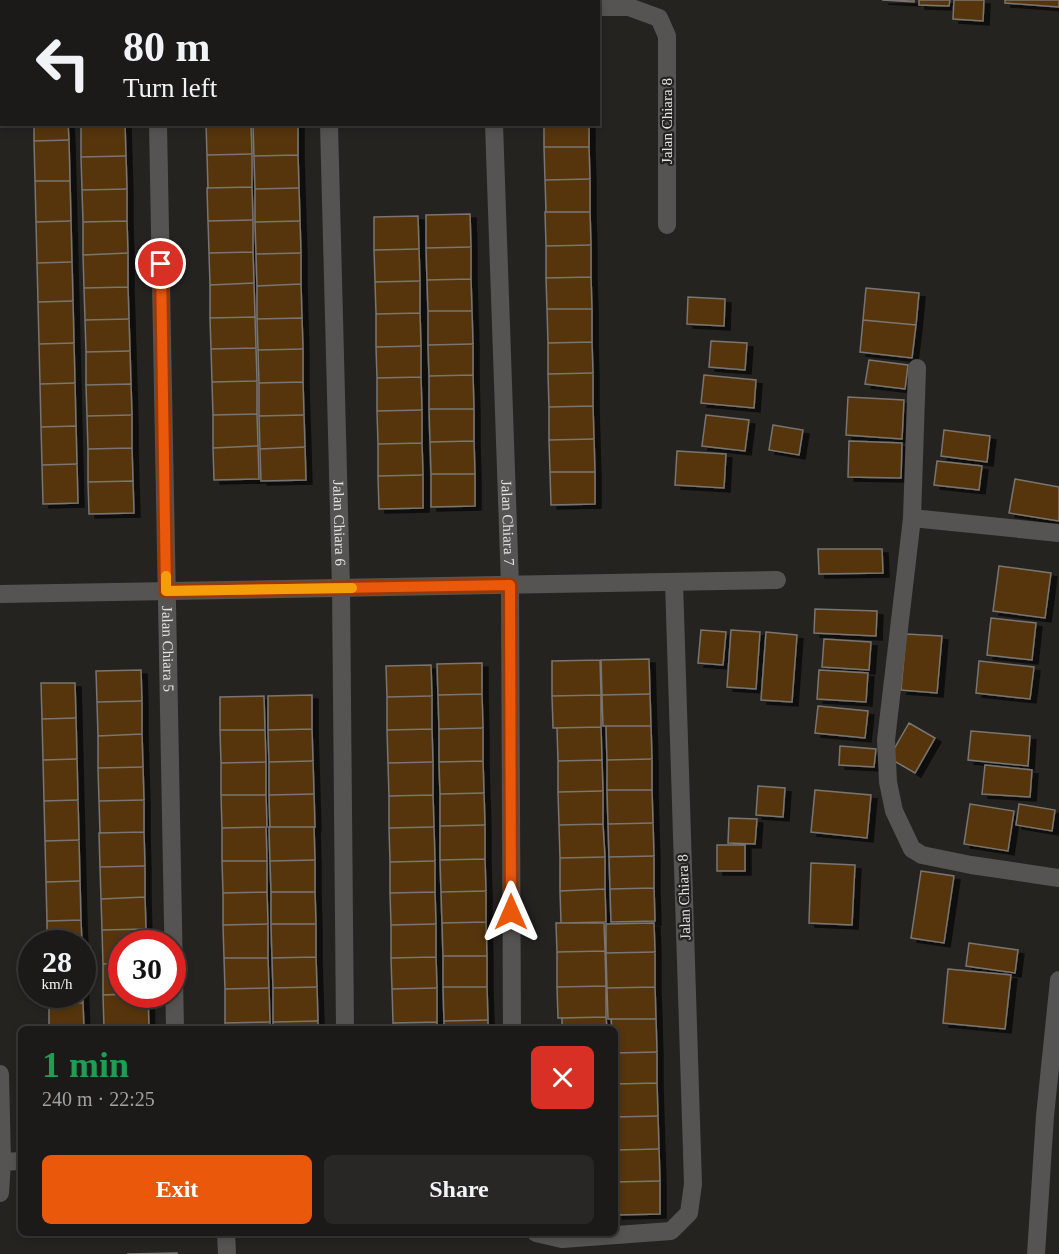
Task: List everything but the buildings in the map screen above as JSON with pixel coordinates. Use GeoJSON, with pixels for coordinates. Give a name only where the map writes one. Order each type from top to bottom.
{"type":"FeatureCollection","features":[{"type":"Feature","properties":{"kind":"street","name":"Jalan Chiara 8"},"geometry":{"type":"LineString","coordinates":[[600,7],[629,7],[659,18],[667,36],[668,225]]}},
{"type":"Feature","properties":{"kind":"street","name":"Jalan Chiara 5"},"geometry":{"type":"LineString","coordinates":[[158,126],[174,1026]]}},
{"type":"Feature","properties":{"kind":"street","name":"Jalan Chiara 6"},"geometry":{"type":"LineString","coordinates":[[329,126],[341,588],[345,1026]]}},
{"type":"Feature","properties":{"kind":"street","name":"Jalan Chiara 7"},"geometry":{"type":"LineString","coordinates":[[494,126],[510,585],[512,1026]]}},
{"type":"Feature","properties":{"kind":"street"},"geometry":{"type":"LineString","coordinates":[[917,368],[912,518],[886,740],[888,782],[894,811],[912,849],[922,855],[1059,878]]}},
{"type":"Feature","properties":{"kind":"street"},"geometry":{"type":"LineString","coordinates":[[912,518],[1059,533]]}},
{"type":"Feature","properties":{"kind":"street"},"geometry":{"type":"LineString","coordinates":[[0,594],[777,580]]}},
{"type":"Feature","properties":{"kind":"street","name":"Jalan Chiara 8"},"geometry":{"type":"LineString","coordinates":[[618,1235],[671,1231],[689,1213],[693,1184],[674,582]]}},
{"type":"Feature","properties":{"kind":"street"},"geometry":{"type":"LineString","coordinates":[[1036,1254],[1045,1116],[1059,980]]}},
{"type":"Feature","properties":{"kind":"street"},"geometry":{"type":"LineString","coordinates":[[0,1074],[2,1162],[0,1193]]}},
{"type":"Feature","properties":{"kind":"street"},"geometry":{"type":"LineString","coordinates":[[2,1162],[18,1161]]}},
{"type":"Feature","properties":{"kind":"street"},"geometry":{"type":"LineString","coordinates":[[226,1236],[227,1254]]}},
{"type":"Feature","properties":{"kind":"street","name":"Jalan Chiara 8"},"geometry":{"type":"LineString","coordinates":[[549,1236],[562,1239],[603,1236]]}},
{"type":"Feature","properties":{"kind":"slow traffic"},"geometry":{"type":"LineString","coordinates":[[166,576],[166,591],[352,588]]}},
{"type":"Feature","properties":{"kind":"route"},"geometry":{"type":"LineString","coordinates":[[161,264],[166,591],[510,585],[511,912]]}}]}
